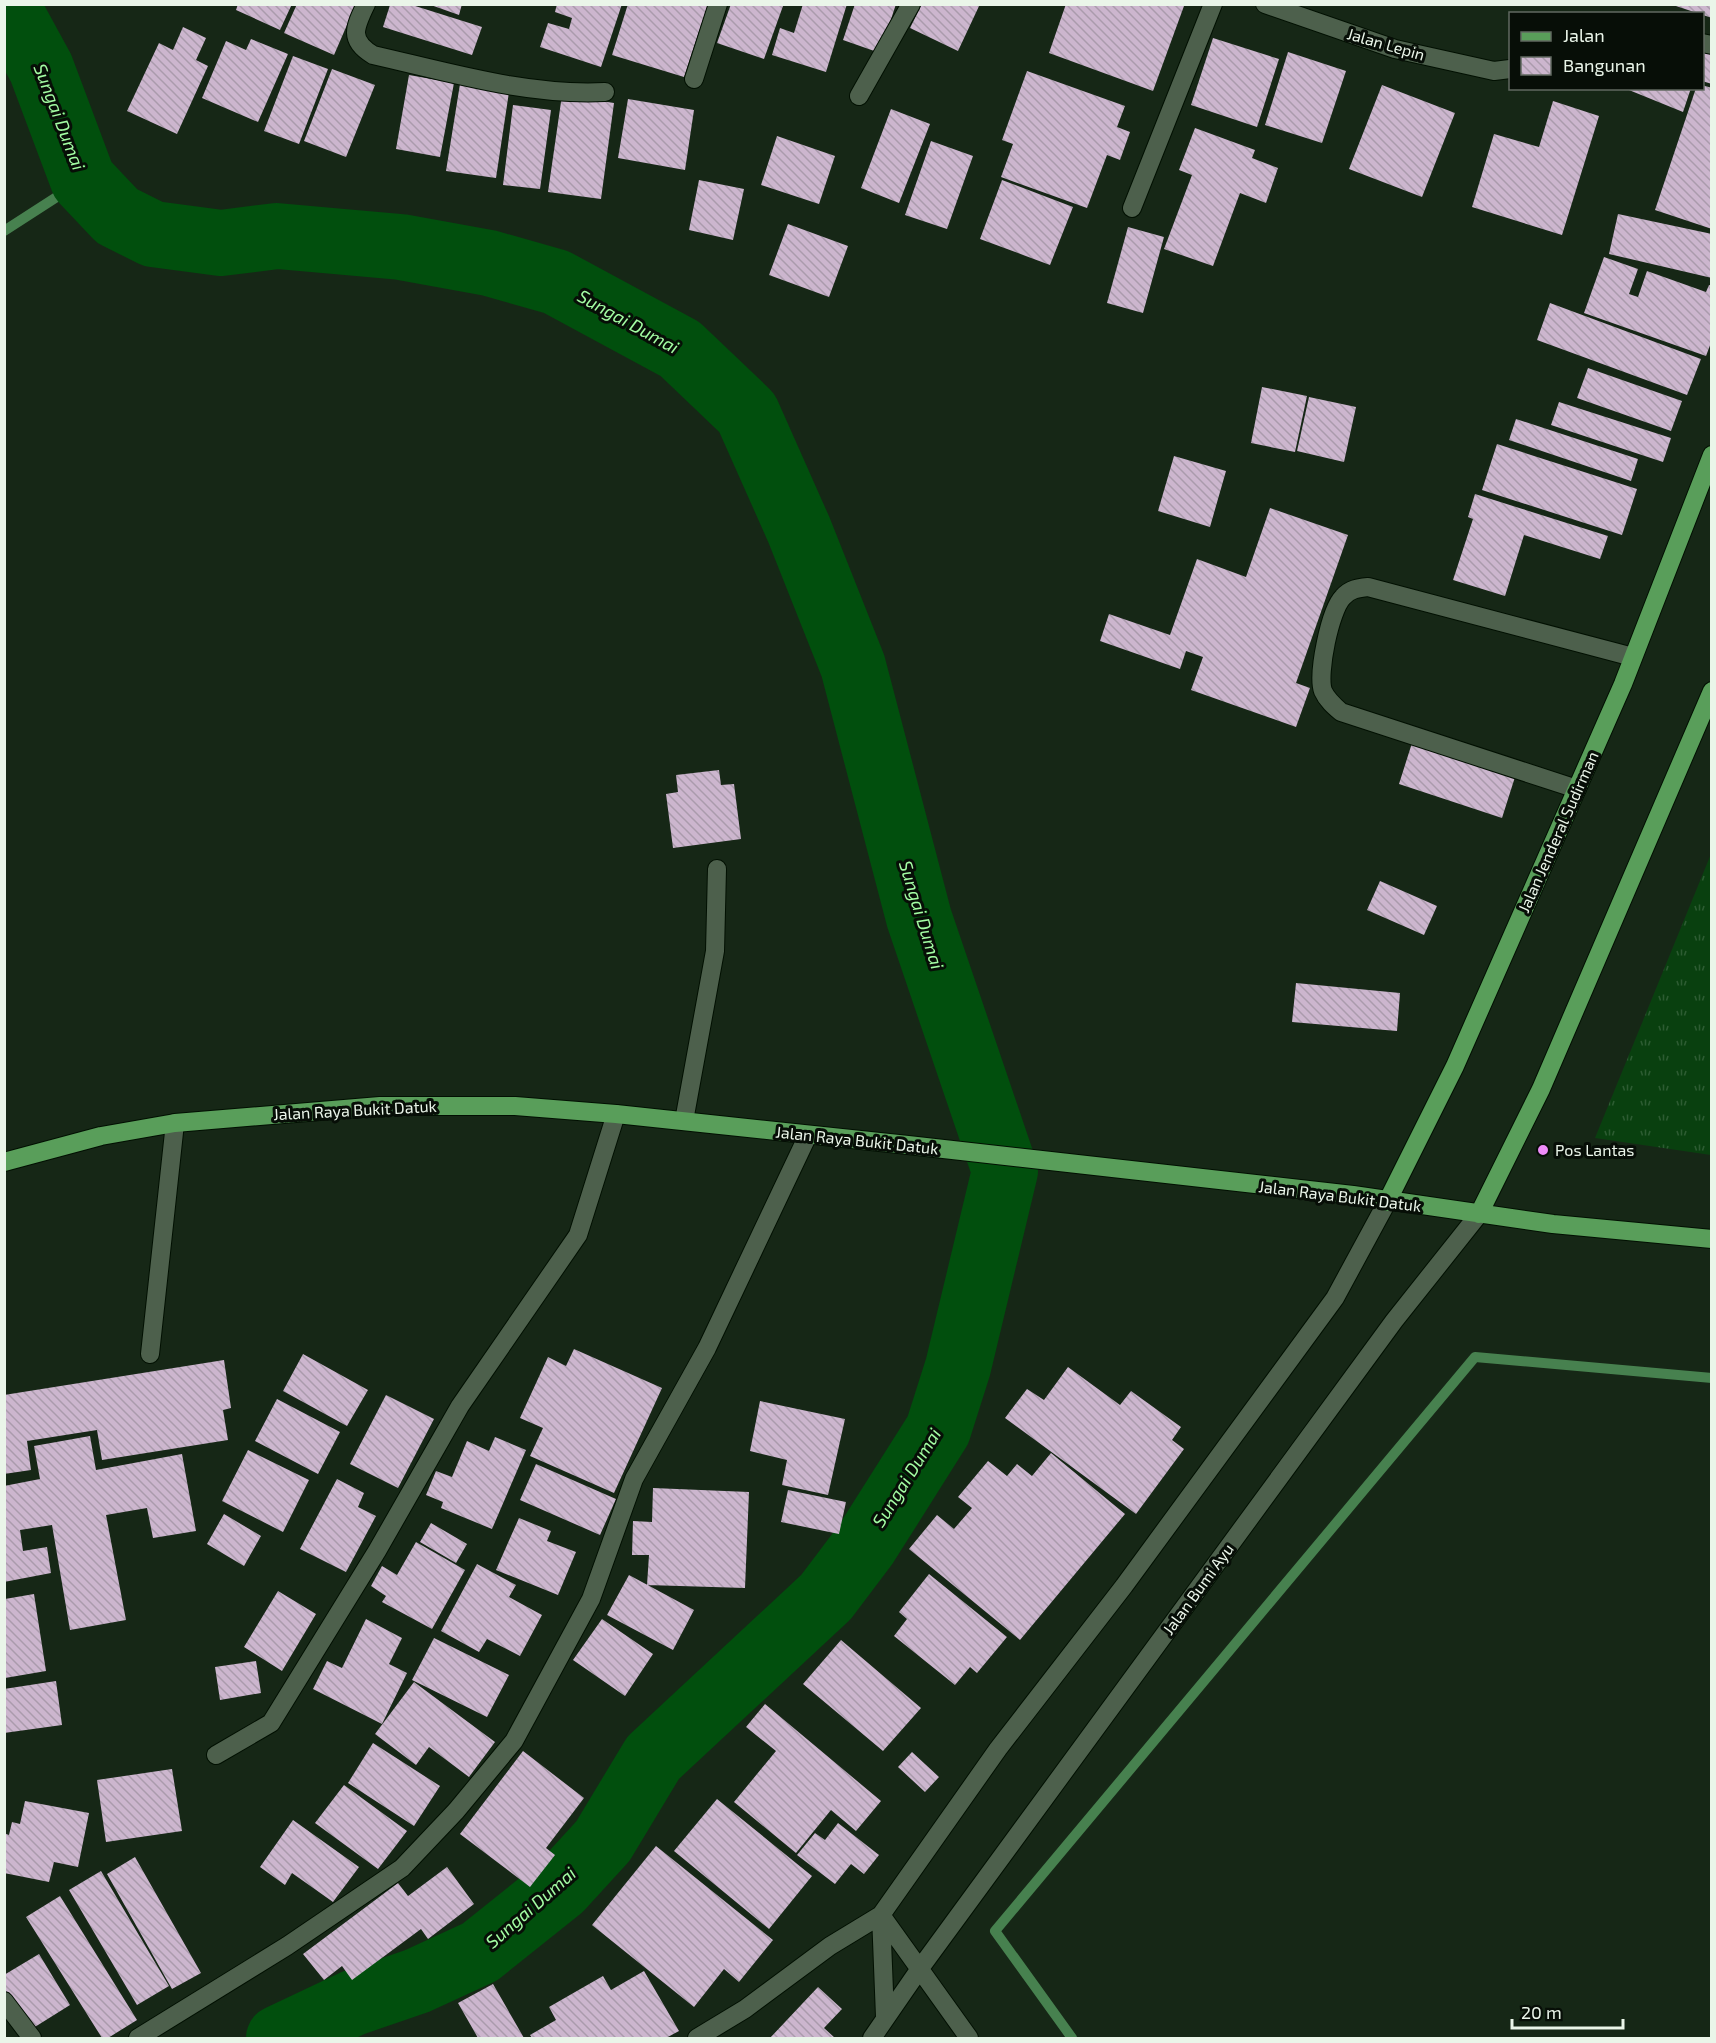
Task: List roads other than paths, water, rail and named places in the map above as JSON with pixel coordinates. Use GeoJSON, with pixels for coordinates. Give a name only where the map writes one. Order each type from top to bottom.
{"type":"FeatureCollection","features":[{"type":"Feature","properties":{"kind":"main road","name":"Jalan Jenderal Sudirman"},"geometry":{"type":"LineString","coordinates":[[1387,1202],[1455,1066],[1577,789],[1633,657],[1712,455]]}},
{"type":"Feature","properties":{"kind":"main road"},"geometry":{"type":"LineString","coordinates":[[1479,1214],[1541,1089],[1712,691]]}},
{"type":"Feature","properties":{"kind":"main road","name":"Jalan Raya Bukit Datuk"},"geometry":{"type":"LineString","coordinates":[[4,1162],[101,1136],[175,1123],[380,1106],[515,1106],[616,1114],[908,1145],[1353,1195],[1387,1202],[1553,1224],[1712,1239]]}},
{"type":"Feature","properties":{"kind":"street"},"geometry":{"type":"LineString","coordinates":[[366,4],[355,27],[356,39],[361,48],[373,55],[506,85],[586,93],[605,92]]}},
{"type":"Feature","properties":{"kind":"street"},"geometry":{"type":"LineString","coordinates":[[694,79],[718,4]]}},
{"type":"Feature","properties":{"kind":"street"},"geometry":{"type":"LineString","coordinates":[[860,96],[911,4]]}},
{"type":"Feature","properties":{"kind":"street"},"geometry":{"type":"LineString","coordinates":[[1132,208],[1213,4]]}},
{"type":"Feature","properties":{"kind":"street","name":"Jalan Lepin"},"geometry":{"type":"LineString","coordinates":[[1265,4],[1395,49],[1494,71],[1509,69]]}},
{"type":"Feature","properties":{"kind":"street"},"geometry":{"type":"LineString","coordinates":[[1577,789],[1341,712],[1323,690],[1320,673],[1335,610],[1342,597],[1352,589],[1368,586],[1633,657]]}},
{"type":"Feature","properties":{"kind":"street"},"geometry":{"type":"LineString","coordinates":[[684,1121],[715,951],[717,869]]}},
{"type":"Feature","properties":{"kind":"street"},"geometry":{"type":"LineString","coordinates":[[216,1755],[271,1723],[377,1551],[460,1406],[578,1235],[616,1114]]}},
{"type":"Feature","properties":{"kind":"street"},"geometry":{"type":"LineString","coordinates":[[150,1354],[175,1123]]}},
{"type":"Feature","properties":{"kind":"street"},"geometry":{"type":"LineString","coordinates":[[138,2038],[287,1946],[402,1868],[456,1811],[514,1741],[591,1599],[634,1479],[706,1348],[808,1135]]}},
{"type":"Feature","properties":{"kind":"street"},"geometry":{"type":"LineString","coordinates":[[697,2038],[745,2009],[830,1946],[881,1915],[998,1749],[1124,1586],[1335,1298],[1387,1202]]}},
{"type":"Feature","properties":{"kind":"street","name":"Jalan Bumi Ayu"},"geometry":{"type":"LineString","coordinates":[[872,2038],[921,1967],[1394,1322],[1479,1214]]}},
{"type":"Feature","properties":{"kind":"street"},"geometry":{"type":"LineString","coordinates":[[881,1915],[921,1967],[969,2038]]}},
{"type":"Feature","properties":{"kind":"street"},"geometry":{"type":"LineString","coordinates":[[881,1915],[885,2017]]}},
{"type":"Feature","properties":{"kind":"street"},"geometry":{"type":"LineString","coordinates":[[4,2001],[32,2038]]}},
{"type":"Feature","properties":{"kind":"waterway","name":"Sungai Dumai"},"geometry":{"type":"LineString","coordinates":[[6,4],[41,68],[83,180],[117,216],[153,234],[221,243],[277,236],[401,247],[489,263],[556,282],[680,349],[747,413],[799,530],[853,666],[919,918],[1005,1171],[958,1367],[938,1430],[866,1544],[826,1597],[653,1758],[603,1841],[560,1888],[480,1952],[417,1981],[353,2003],[279,2038]]}},
{"type":"Feature","properties":{"kind":"waterway"},"geometry":{"type":"LineString","coordinates":[[4,231],[83,180]]}},
{"type":"Feature","properties":{"kind":"waterway"},"geometry":{"type":"LineString","coordinates":[[1072,2038],[995,1931],[1475,1357],[1712,1378]]}},
{"type":"Feature","properties":{"kind":"place","name":"Pos Lantas"},"geometry":{"type":"Point","coordinates":[1543,1150]}}]}
